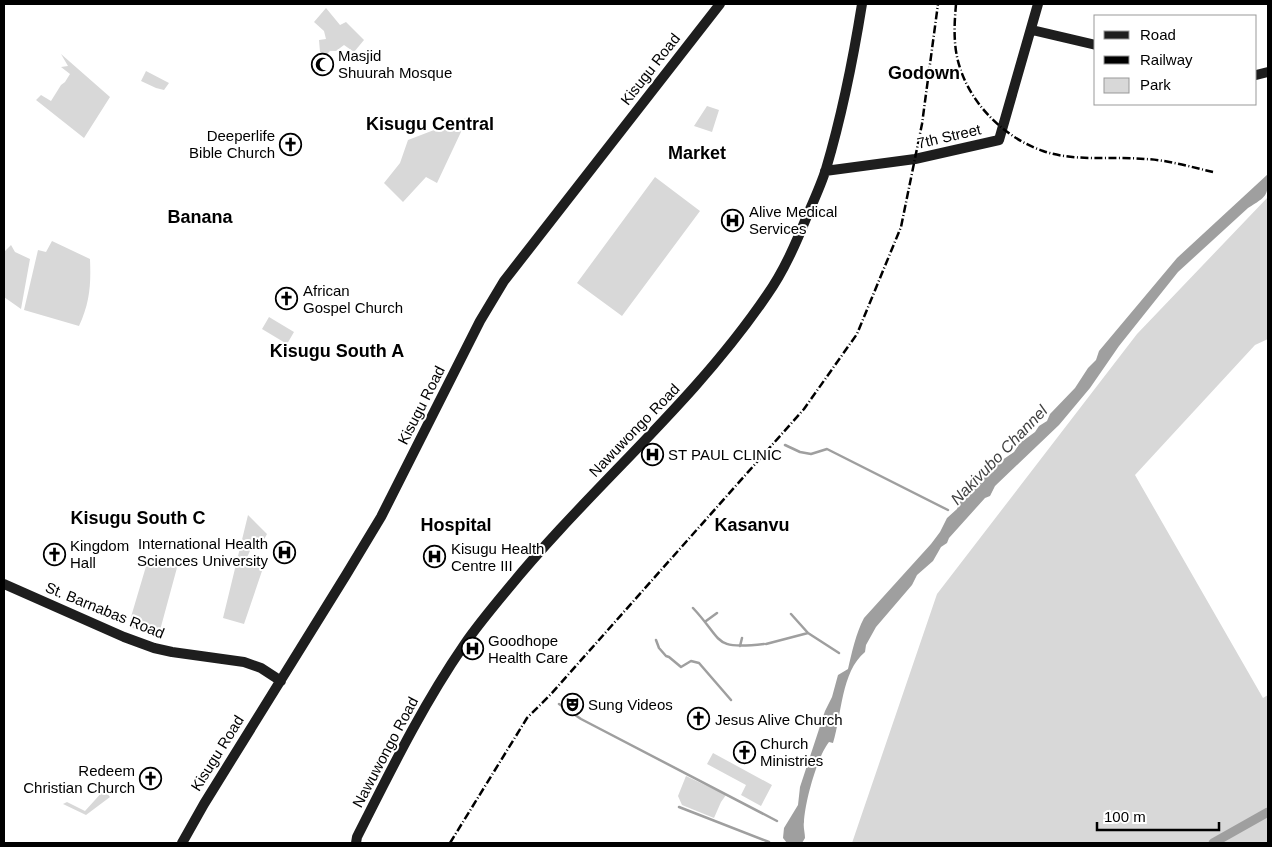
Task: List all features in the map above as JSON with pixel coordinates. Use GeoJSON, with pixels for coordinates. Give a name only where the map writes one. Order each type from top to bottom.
{"type":"FeatureCollection","features":[{"type":"Feature","properties":{"kind":"street","name":"Kisugu Road"},"geometry":{"type":"LineString","coordinates":[[182,843],[204,804],[381,517],[480,320],[504,281],[720,4]]}},
{"type":"Feature","properties":{"kind":"street","name":"Nawuwongo Road"},"geometry":{"type":"LineString","coordinates":[[356,843],[357,837],[401,752],[439,684],[465,643],[507,589],[555,535],[682,403],[768,295],[791,254],[825,171],[846,96],[862,4]]}},
{"type":"Feature","properties":{"kind":"street","name":"7th Street"},"geometry":{"type":"LineString","coordinates":[[825,171],[915,159],[999,140],[1038,4]]}},
{"type":"Feature","properties":{"kind":"street"},"geometry":{"type":"LineString","coordinates":[[1032,30],[1094,44]]}},
{"type":"Feature","properties":{"kind":"street","name":"St. Barnabas Road"},"geometry":{"type":"LineString","coordinates":[[4,584],[154,648],[244,662],[261,668],[281,681]]}},
{"type":"Feature","properties":{"kind":"green space"},"geometry":{"type":"Polygon","coordinates":[[[326,8],[340,25],[346,22],[364,40],[354,52],[344,45],[336,51],[330,51],[325,56],[320,52],[319,40],[326,39],[324,31],[314,22],[326,8]]]}},
{"type":"Feature","properties":{"kind":"green space"},"geometry":{"type":"Polygon","coordinates":[[[61,54],[110,97],[84,138],[36,100],[41,95],[51,101],[70,74],[61,67],[68,66],[61,54]]]}},
{"type":"Feature","properties":{"kind":"green space"},"geometry":{"type":"Polygon","coordinates":[[[146,71],[169,83],[164,90],[141,81],[146,71]]]}},
{"type":"Feature","properties":{"kind":"green space"},"geometry":{"type":"Polygon","coordinates":[[[707,106],[719,110],[712,132],[694,126],[707,106]]]}},
{"type":"Feature","properties":{"kind":"green space"},"geometry":{"type":"Polygon","coordinates":[[[468,117],[437,183],[426,177],[403,202],[384,183],[400,163],[408,140],[468,117]]]}},
{"type":"Feature","properties":{"kind":"green space"},"geometry":{"type":"Polygon","coordinates":[[[655,177],[700,211],[622,316],[577,283],[655,177]]]}},
{"type":"Feature","properties":{"kind":"green space"},"geometry":{"type":"Polygon","coordinates":[[[1268,197],[1268,339],[1255,345],[1135,475],[1263,698],[1268,695],[1268,843],[852,843],[937,594],[1137,334],[1268,197]]]}},
{"type":"Feature","properties":{"kind":"green space"},"geometry":{"type":"Polygon","coordinates":[[[52,241],[90,259],[89,293],[86,309],[79,326],[24,310],[38,250],[46,252],[52,241]]]}},
{"type":"Feature","properties":{"kind":"green space"},"geometry":{"type":"Polygon","coordinates":[[[11,245],[15,252],[30,259],[21,309],[4,297],[4,252],[11,245]]]}},
{"type":"Feature","properties":{"kind":"green space"},"geometry":{"type":"Polygon","coordinates":[[[269,317],[294,332],[287,344],[262,329],[269,317]]]}},
{"type":"Feature","properties":{"kind":"green space"},"geometry":{"type":"Polygon","coordinates":[[[248,515],[267,534],[261,545],[253,544],[245,562],[263,568],[244,624],[223,618],[248,515]]]}},
{"type":"Feature","properties":{"kind":"green space"},"geometry":{"type":"Polygon","coordinates":[[[147,563],[178,564],[159,634],[128,627],[147,563]]]}},
{"type":"Feature","properties":{"kind":"green space"},"geometry":{"type":"Polygon","coordinates":[[[713,753],[772,785],[761,806],[741,795],[746,785],[707,764],[713,753]]]}},
{"type":"Feature","properties":{"kind":"green space"},"geometry":{"type":"Polygon","coordinates":[[[686,776],[726,795],[714,818],[682,805],[678,796],[686,776]]]}},
{"type":"Feature","properties":{"kind":"green space"},"geometry":{"type":"Polygon","coordinates":[[[104,790],[110,797],[86,815],[63,804],[67,802],[85,811],[104,790]]]}},
{"type":"Feature","properties":{"kind":"shaded area"},"geometry":{"type":"Polygon","coordinates":[[[1268,174],[1267,192],[1263,198],[1248,208],[1178,272],[1119,346],[1090,388],[1059,425],[995,486],[990,496],[985,498],[949,538],[947,543],[941,547],[933,561],[917,575],[912,585],[876,627],[866,645],[865,652],[857,660],[851,671],[843,694],[833,743],[829,742],[816,769],[805,813],[805,838],[802,843],[787,843],[783,838],[784,828],[798,805],[800,787],[825,711],[832,697],[838,675],[848,669],[856,636],[864,618],[931,544],[947,518],[957,509],[961,499],[967,495],[970,489],[995,465],[1014,452],[1020,443],[1035,432],[1039,426],[1047,421],[1050,414],[1075,388],[1088,368],[1096,360],[1099,351],[1177,258],[1268,174]]]}},
{"type":"Feature","properties":{"kind":"waterway"},"geometry":{"type":"LineString","coordinates":[[785,445],[800,452],[811,454],[827,449],[948,510]]}},
{"type":"Feature","properties":{"kind":"waterway"},"geometry":{"type":"LineString","coordinates":[[693,608],[721,641],[735,646],[764,644]]}},
{"type":"Feature","properties":{"kind":"waterway"},"geometry":{"type":"LineString","coordinates":[[706,621],[717,613]]}},
{"type":"Feature","properties":{"kind":"waterway"},"geometry":{"type":"LineString","coordinates":[[791,614],[808,633]]}},
{"type":"Feature","properties":{"kind":"waterway"},"geometry":{"type":"LineString","coordinates":[[766,644],[808,633],[839,653]]}},
{"type":"Feature","properties":{"kind":"waterway"},"geometry":{"type":"LineString","coordinates":[[740,646],[742,638]]}},
{"type":"Feature","properties":{"kind":"waterway"},"geometry":{"type":"LineString","coordinates":[[656,640],[659,648],[666,656],[681,667],[691,661],[699,663],[731,700]]}},
{"type":"Feature","properties":{"kind":"waterway"},"geometry":{"type":"LineString","coordinates":[[559,704],[581,719],[777,821]]}},
{"type":"Feature","properties":{"kind":"waterway"},"geometry":{"type":"LineString","coordinates":[[679,807],[769,842]]}},
{"type":"Feature","properties":{"kind":"waterway"},"geometry":{"type":"LineString","coordinates":[[1213,843],[1268,812]]}},
{"type":"Feature","properties":{"kind":"railway"},"geometry":{"type":"LineString","coordinates":[[450,843],[527,718],[551,694],[804,409],[857,334],[901,227],[922,124],[938,4]]}},
{"type":"Feature","properties":{"kind":"railway"},"geometry":{"type":"LineString","coordinates":[[956,4],[955,42],[958,60],[964,77],[972,94],[983,109],[1010,134],[1026,144],[1055,154],[1081,158],[1154,160],[1213,172]]}},
{"type":"Feature","properties":{"kind":"place","name":"Masjid Shuurah Mosque"},"geometry":{"type":"Point","coordinates":[322,64]}},
{"type":"Feature","properties":{"kind":"place","name":"Deeperlife Bible Church"},"geometry":{"type":"Point","coordinates":[291,144]}},
{"type":"Feature","properties":{"kind":"place","name":"Alive Medical Services"},"geometry":{"type":"Point","coordinates":[733,220]}},
{"type":"Feature","properties":{"kind":"place","name":"African Gospel Church"},"geometry":{"type":"Point","coordinates":[287,299]}},
{"type":"Feature","properties":{"kind":"place","name":"ST PAUL CLINIC"},"geometry":{"type":"Point","coordinates":[652,454]}},
{"type":"Feature","properties":{"kind":"place","name":"International Health Sciences University"},"geometry":{"type":"Point","coordinates":[284,552]}},
{"type":"Feature","properties":{"kind":"place","name":"Kingdom Hall"},"geometry":{"type":"Point","coordinates":[54,554]}},
{"type":"Feature","properties":{"kind":"place","name":"Kisugu Health Centre III"},"geometry":{"type":"Point","coordinates":[435,557]}},
{"type":"Feature","properties":{"kind":"place","name":"Goodhope Health Care"},"geometry":{"type":"Point","coordinates":[472,649]}},
{"type":"Feature","properties":{"kind":"place","name":"Sung Videos"},"geometry":{"type":"Point","coordinates":[572,704]}},
{"type":"Feature","properties":{"kind":"place","name":"Jesus Alive Church"},"geometry":{"type":"Point","coordinates":[699,719]}},
{"type":"Feature","properties":{"kind":"place","name":"Church Ministries"},"geometry":{"type":"Point","coordinates":[744,752]}},
{"type":"Feature","properties":{"kind":"place","name":"Redeem Christian Church"},"geometry":{"type":"Point","coordinates":[151,779]}},
{"type":"Feature","properties":{"kind":"district","name":"Godown"},"geometry":{"type":"Point","coordinates":[924,73]}},
{"type":"Feature","properties":{"kind":"district","name":"Kisugu Central"},"geometry":{"type":"Point","coordinates":[430,124]}},
{"type":"Feature","properties":{"kind":"district","name":"Market"},"geometry":{"type":"Point","coordinates":[697,153]}},
{"type":"Feature","properties":{"kind":"district","name":"Banana"},"geometry":{"type":"Point","coordinates":[200,217]}},
{"type":"Feature","properties":{"kind":"district","name":"Kisugu South A"},"geometry":{"type":"Point","coordinates":[337,351]}},
{"type":"Feature","properties":{"kind":"district","name":"Kisugu South C"},"geometry":{"type":"Point","coordinates":[138,518]}},
{"type":"Feature","properties":{"kind":"district","name":"Hospital"},"geometry":{"type":"Point","coordinates":[456,525]}},
{"type":"Feature","properties":{"kind":"district","name":"Kasanvu"},"geometry":{"type":"Point","coordinates":[752,525]}},
{"type":"Feature","properties":{"kind":"water label","name":"Nakivubo Channel"},"geometry":{"type":"Point","coordinates":[999,455]}}]}
